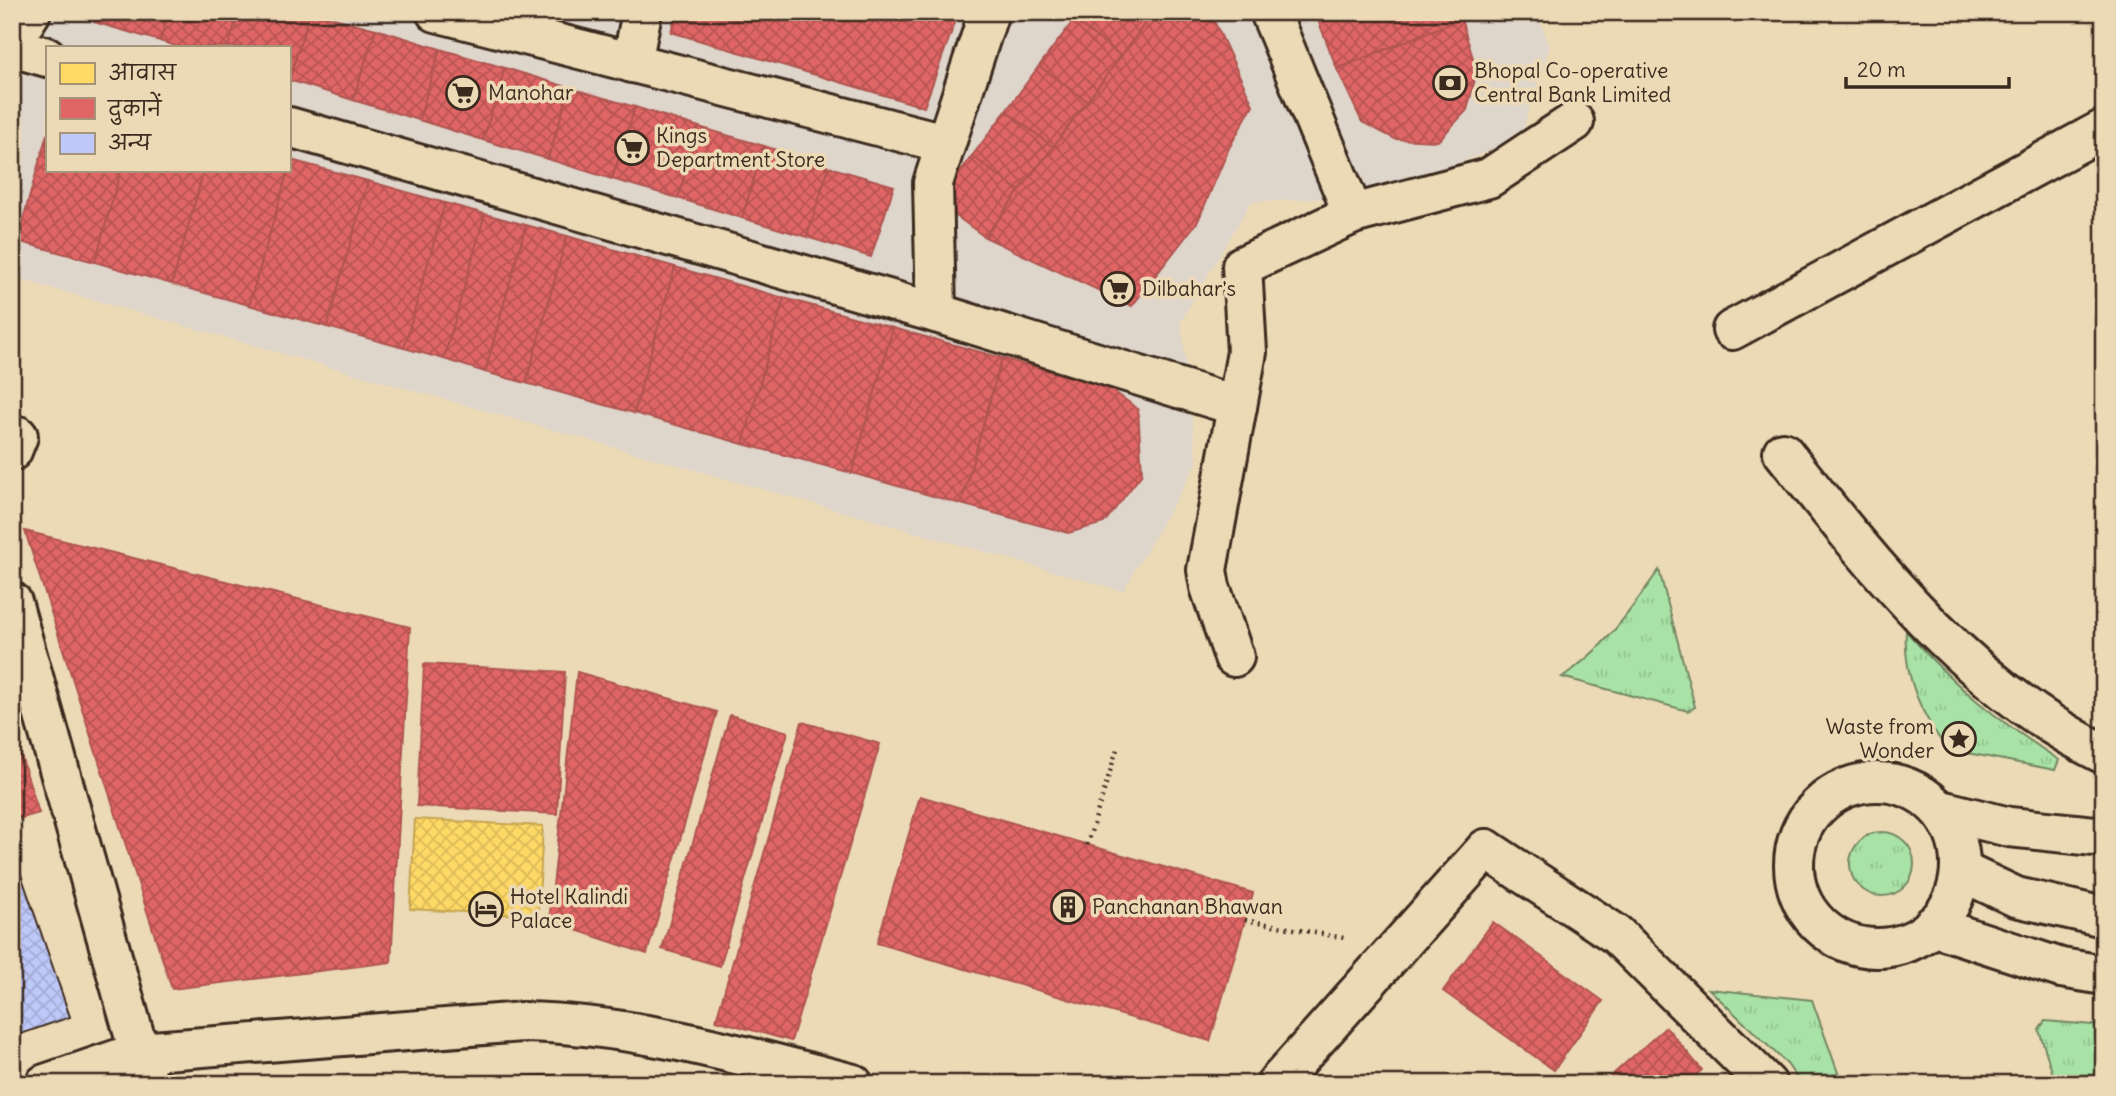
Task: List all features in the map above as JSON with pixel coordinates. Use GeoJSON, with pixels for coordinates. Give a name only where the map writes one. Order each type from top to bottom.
{"type":"FeatureCollection","features":[{"type":"Feature","properties":{"kind":"street"},"geometry":{"type":"LineString","coordinates":[[12,41],[32,12]]}},
{"type":"Feature","properties":{"kind":"street"},"geometry":{"type":"LineString","coordinates":[[436,12],[514,22],[632,63],[944,143]]}},
{"type":"Feature","properties":{"kind":"street"},"geometry":{"type":"LineString","coordinates":[[632,63],[642,12]]}},
{"type":"Feature","properties":{"kind":"street"},"geometry":{"type":"LineString","coordinates":[[936,313],[933,183],[989,12]]}},
{"type":"Feature","properties":{"kind":"street"},"geometry":{"type":"LineString","coordinates":[[1270,12],[1353,214]]}},
{"type":"Feature","properties":{"kind":"street"},"geometry":{"type":"LineString","coordinates":[[12,47],[46,57]]}},
{"type":"Feature","properties":{"kind":"street"},"geometry":{"type":"LineString","coordinates":[[1234,657],[1207,570],[1247,352],[1242,266],[1353,214],[1489,178],[1574,122]]}},
{"type":"Feature","properties":{"kind":"street"},"geometry":{"type":"LineString","coordinates":[[290,127],[936,313],[1237,406]]}},
{"type":"Feature","properties":{"kind":"street"},"geometry":{"type":"LineString","coordinates":[[1732,330],[2104,129]]}},
{"type":"Feature","properties":{"kind":"street"},"geometry":{"type":"LineString","coordinates":[[1783,452],[1853,540],[1938,634],[1999,688],[2104,754]]}},
{"type":"Feature","properties":{"kind":"street"},"geometry":{"type":"LineString","coordinates":[[12,602],[143,1068]]}},
{"type":"Feature","properties":{"kind":"street"},"geometry":{"type":"LineString","coordinates":[[1884,781],[1915,789],[1941,810],[1957,838],[1961,871],[1952,902],[1932,926],[1904,944],[1871,949],[1840,940],[1814,920],[1797,892],[1794,859],[1805,823],[1827,800],[1850,785],[1884,781]]}},
{"type":"Feature","properties":{"kind":"street"},"geometry":{"type":"LineString","coordinates":[[1941,810],[2009,827],[2104,837]]}},
{"type":"Feature","properties":{"kind":"street"},"geometry":{"type":"LineString","coordinates":[[1276,1084],[1486,849],[1617,935],[1767,1084]]}},
{"type":"Feature","properties":{"kind":"street"},"geometry":{"type":"LineString","coordinates":[[1961,871],[2016,897],[2104,917]]}},
{"type":"Feature","properties":{"kind":"street"},"geometry":{"type":"LineString","coordinates":[[1932,926],[2061,968],[2104,975]]}},
{"type":"Feature","properties":{"kind":"street"},"geometry":{"type":"LineString","coordinates":[[45,1084],[143,1068],[522,1022],[572,1023],[687,1041],[853,1084]]}},
{"type":"Feature","properties":{"kind":"path"},"geometry":{"type":"LineString","coordinates":[[12,227],[21,229]]}},
{"type":"Feature","properties":{"kind":"path"},"geometry":{"type":"LineString","coordinates":[[1087,845],[1118,746]]}},
{"type":"Feature","properties":{"kind":"path"},"geometry":{"type":"LineString","coordinates":[[1245,920],[1345,939]]}},
{"type":"Feature","properties":{"kind":"shaded area"},"geometry":{"type":"Polygon","coordinates":[[[12,12],[1536,12],[1550,46],[1519,140],[1373,196],[1251,202],[1181,321],[1197,463],[1123,591],[12,277],[12,12]]]}},
{"type":"Feature","properties":{"kind":"green space"},"geometry":{"type":"Polygon","coordinates":[[[1659,570],[1695,707],[1688,711],[1562,677],[1604,641],[1659,570]]]}},
{"type":"Feature","properties":{"kind":"green space"},"geometry":{"type":"Polygon","coordinates":[[[1906,631],[1959,686],[2016,731],[2059,760],[2055,770],[1947,749],[1929,722],[1916,693],[1907,663],[1906,631]]]}},
{"type":"Feature","properties":{"kind":"green space"},"geometry":{"type":"Polygon","coordinates":[[[1876,832],[1888,832],[1905,841],[1912,852],[1912,876],[1905,887],[1888,896],[1876,896],[1864,891],[1855,882],[1850,870],[1850,858],[1855,846],[1864,837],[1876,832]]]}},
{"type":"Feature","properties":{"kind":"green space"},"geometry":{"type":"Polygon","coordinates":[[[1709,989],[1812,1000],[1842,1084],[1801,1084],[1787,1064],[1709,989]]]}},
{"type":"Feature","properties":{"kind":"green space"},"geometry":{"type":"Polygon","coordinates":[[[2045,1021],[2104,1026],[2104,1084],[2056,1084],[2039,1030],[2045,1021]]]}},
{"type":"Feature","properties":{"kind":"building: आवास"},"geometry":{"type":"Polygon","coordinates":[[[415,819],[543,826],[538,916],[410,909],[415,819]]]}},
{"type":"Feature","properties":{"kind":"building: दुकानें"},"geometry":{"type":"Polygon","coordinates":[[[97,12],[169,12],[160,41],[94,22],[97,12]]]}},
{"type":"Feature","properties":{"kind":"building: दुकानें"},"geometry":{"type":"Polygon","coordinates":[[[169,12],[239,12],[228,46],[176,46],[160,41],[169,12]]]}},
{"type":"Feature","properties":{"kind":"building: दुकानें"},"geometry":{"type":"Polygon","coordinates":[[[239,12],[310,12],[290,77],[290,46],[228,46],[239,12]]]}},
{"type":"Feature","properties":{"kind":"building: दुकानें"},"geometry":{"type":"Polygon","coordinates":[[[310,12],[376,29],[353,100],[290,80],[310,12]]]}},
{"type":"Feature","properties":{"kind":"building: दुकानें"},"geometry":{"type":"Polygon","coordinates":[[[676,12],[925,12],[955,22],[924,107],[671,32],[676,12]]]}},
{"type":"Feature","properties":{"kind":"building: दुकानें"},"geometry":{"type":"Polygon","coordinates":[[[1080,12],[1154,12],[1121,56],[1074,20],[1080,12]]]}},
{"type":"Feature","properties":{"kind":"building: दुकानें"},"geometry":{"type":"Polygon","coordinates":[[[1154,12],[1210,12],[1253,105],[1229,148],[1198,221],[1132,306],[985,237],[1154,12]]]}},
{"type":"Feature","properties":{"kind":"building: दुकानें"},"geometry":{"type":"Polygon","coordinates":[[[1315,12],[1458,12],[1461,19],[1337,69],[1315,12]]]}},
{"type":"Feature","properties":{"kind":"building: दुकानें"},"geometry":{"type":"Polygon","coordinates":[[[1461,19],[1477,71],[1467,110],[1438,141],[1395,139],[1362,122],[1337,69],[1461,19]]]}},
{"type":"Feature","properties":{"kind":"building: दुकानें"},"geometry":{"type":"Polygon","coordinates":[[[1074,20],[1121,56],[1087,101],[1039,66],[1074,20]]]}},
{"type":"Feature","properties":{"kind":"building: दुकानें"},"geometry":{"type":"Polygon","coordinates":[[[376,29],[440,49],[419,120],[353,100],[376,29]]]}},
{"type":"Feature","properties":{"kind":"building: दुकानें"},"geometry":{"type":"Polygon","coordinates":[[[440,49],[505,68],[483,140],[419,120],[440,49]]]}},
{"type":"Feature","properties":{"kind":"building: दुकानें"},"geometry":{"type":"Polygon","coordinates":[[[1039,66],[1087,101],[1053,147],[1006,111],[1039,66]]]}},
{"type":"Feature","properties":{"kind":"building: दुकानें"},"geometry":{"type":"Polygon","coordinates":[[[505,68],[570,88],[548,159],[483,140],[505,68]]]}},
{"type":"Feature","properties":{"kind":"building: दुकानें"},"geometry":{"type":"Polygon","coordinates":[[[570,88],[635,107],[612,179],[548,159],[570,88]]]}},
{"type":"Feature","properties":{"kind":"building: दुकानें"},"geometry":{"type":"Polygon","coordinates":[[[635,107],[699,127],[678,198],[612,179],[635,107]]]}},
{"type":"Feature","properties":{"kind":"building: दुकानें"},"geometry":{"type":"Polygon","coordinates":[[[1006,111],[1053,147],[1019,191],[972,156],[1006,111]]]}},
{"type":"Feature","properties":{"kind":"building: दुकानें"},"geometry":{"type":"Polygon","coordinates":[[[699,127],[764,146],[742,218],[678,198],[699,127]]]}},
{"type":"Feature","properties":{"kind":"building: दुकानें"},"geometry":{"type":"Polygon","coordinates":[[[46,138],[46,172],[120,172],[95,262],[17,241],[46,138]]]}},
{"type":"Feature","properties":{"kind":"building: दुकानें"},"geometry":{"type":"Polygon","coordinates":[[[764,146],[829,167],[807,237],[742,218],[764,146]]]}},
{"type":"Feature","properties":{"kind":"building: दुकानें"},"geometry":{"type":"Polygon","coordinates":[[[972,156],[1019,191],[985,237],[937,202],[972,156]]]}},
{"type":"Feature","properties":{"kind":"building: दुकानें"},"geometry":{"type":"Polygon","coordinates":[[[291,160],[368,181],[327,327],[249,305],[288,172],[290,172],[291,160]]]}},
{"type":"Feature","properties":{"kind":"building: दुकानें"},"geometry":{"type":"Polygon","coordinates":[[[829,167],[894,186],[871,257],[807,237],[829,167]]]}},
{"type":"Feature","properties":{"kind":"building: दुकानें"},"geometry":{"type":"Polygon","coordinates":[[[120,172],[203,172],[172,284],[95,262],[120,172]]]}},
{"type":"Feature","properties":{"kind":"building: दुकानें"},"geometry":{"type":"Polygon","coordinates":[[[203,172],[287,172],[249,305],[172,284],[203,172]]]}},
{"type":"Feature","properties":{"kind":"building: दुकानें"},"geometry":{"type":"Polygon","coordinates":[[[368,181],[445,203],[404,348],[327,327],[368,181]]]}},
{"type":"Feature","properties":{"kind":"building: दुकानें"},"geometry":{"type":"Polygon","coordinates":[[[445,203],[485,214],[444,359],[404,348],[445,203]]]}},
{"type":"Feature","properties":{"kind":"building: दुकानें"},"geometry":{"type":"Polygon","coordinates":[[[485,214],[526,225],[485,372],[444,359],[485,214]]]}},
{"type":"Feature","properties":{"kind":"building: दुकानें"},"geometry":{"type":"Polygon","coordinates":[[[526,225],[567,236],[526,383],[485,372],[526,225]]]}},
{"type":"Feature","properties":{"kind":"building: दुकानें"},"geometry":{"type":"Polygon","coordinates":[[[567,236],[675,267],[634,413],[526,383],[567,236]]]}},
{"type":"Feature","properties":{"kind":"building: दुकानें"},"geometry":{"type":"Polygon","coordinates":[[[675,267],[784,298],[743,444],[634,413],[675,267]]]}},
{"type":"Feature","properties":{"kind":"building: दुकानें"},"geometry":{"type":"Polygon","coordinates":[[[784,298],[893,328],[852,473],[743,444],[784,298]]]}},
{"type":"Feature","properties":{"kind":"building: दुकानें"},"geometry":{"type":"Polygon","coordinates":[[[893,328],[1002,358],[961,504],[852,473],[893,328]]]}},
{"type":"Feature","properties":{"kind":"building: दुकानें"},"geometry":{"type":"Polygon","coordinates":[[[1002,358],[1109,388],[1138,409],[1142,474],[1104,523],[1068,533],[961,504],[1002,358]]]}},
{"type":"Feature","properties":{"kind":"building: दुकानें"},"geometry":{"type":"Polygon","coordinates":[[[25,531],[410,627],[391,962],[172,989],[25,531]]]}},
{"type":"Feature","properties":{"kind":"building: दुकानें"},"geometry":{"type":"Polygon","coordinates":[[[424,664],[565,672],[557,814],[417,806],[424,664]]]}},
{"type":"Feature","properties":{"kind":"building: दुकानें"},"geometry":{"type":"Polygon","coordinates":[[[577,672],[717,712],[647,954],[549,921],[577,672]]]}},
{"type":"Feature","properties":{"kind":"building: दुकानें"},"geometry":{"type":"Polygon","coordinates":[[[730,715],[788,732],[720,966],[662,949],[730,715]]]}},
{"type":"Feature","properties":{"kind":"building: दुकानें"},"geometry":{"type":"Polygon","coordinates":[[[802,722],[880,744],[791,1041],[716,1020],[802,722]]]}},
{"type":"Feature","properties":{"kind":"building: दुकानें"},"geometry":{"type":"Polygon","coordinates":[[[12,727],[39,813],[12,821],[12,727]]]}},
{"type":"Feature","properties":{"kind":"building: दुकानें","name":"Panchanan Bhawan"},"geometry":{"type":"Polygon","coordinates":[[[920,796],[1253,893],[1210,1041],[877,943],[920,796]]]}},
{"type":"Feature","properties":{"kind":"building: दुकानें"},"geometry":{"type":"Polygon","coordinates":[[[1493,922],[1603,1001],[1554,1070],[1443,991],[1493,922]]]}},
{"type":"Feature","properties":{"kind":"building: दुकानें"},"geometry":{"type":"Polygon","coordinates":[[[1666,1027],[1702,1070],[1686,1084],[1602,1084],[1666,1027]]]}},
{"type":"Feature","properties":{"kind":"building: अन्य"},"geometry":{"type":"Polygon","coordinates":[[[18,866],[70,1017],[12,1037],[12,868],[18,866]]]}},
{"type":"Feature","properties":{"kind":"building: अन्य"},"geometry":{"type":"Polygon","coordinates":[[[558,1075],[559,1084],[424,1084],[424,1080],[558,1075]]]}},
{"type":"Feature","properties":{"kind":"building: अन्य"},"geometry":{"type":"Polygon","coordinates":[[[377,1077],[378,1084],[326,1084],[377,1077]]]}},
{"type":"Feature","properties":{"kind":"place","name":"Bhopal Co-operative Central Bank Limited"},"geometry":{"type":"Point","coordinates":[1450,83]}},
{"type":"Feature","properties":{"kind":"place","name":"Manohar"},"geometry":{"type":"Point","coordinates":[463,93]}},
{"type":"Feature","properties":{"kind":"place","name":"Kings Department Store"},"geometry":{"type":"Point","coordinates":[632,148]}},
{"type":"Feature","properties":{"kind":"place","name":"Dilbahar's"},"geometry":{"type":"Point","coordinates":[1118,289]}},
{"type":"Feature","properties":{"kind":"place","name":"Waste from Wonder"},"geometry":{"type":"Point","coordinates":[1959,739]}},
{"type":"Feature","properties":{"kind":"place","name":"Panchanan Bhawan"},"geometry":{"type":"Point","coordinates":[1068,907]}},
{"type":"Feature","properties":{"kind":"place","name":"Hotel Kalindi Palace"},"geometry":{"type":"Point","coordinates":[486,909]}}]}
